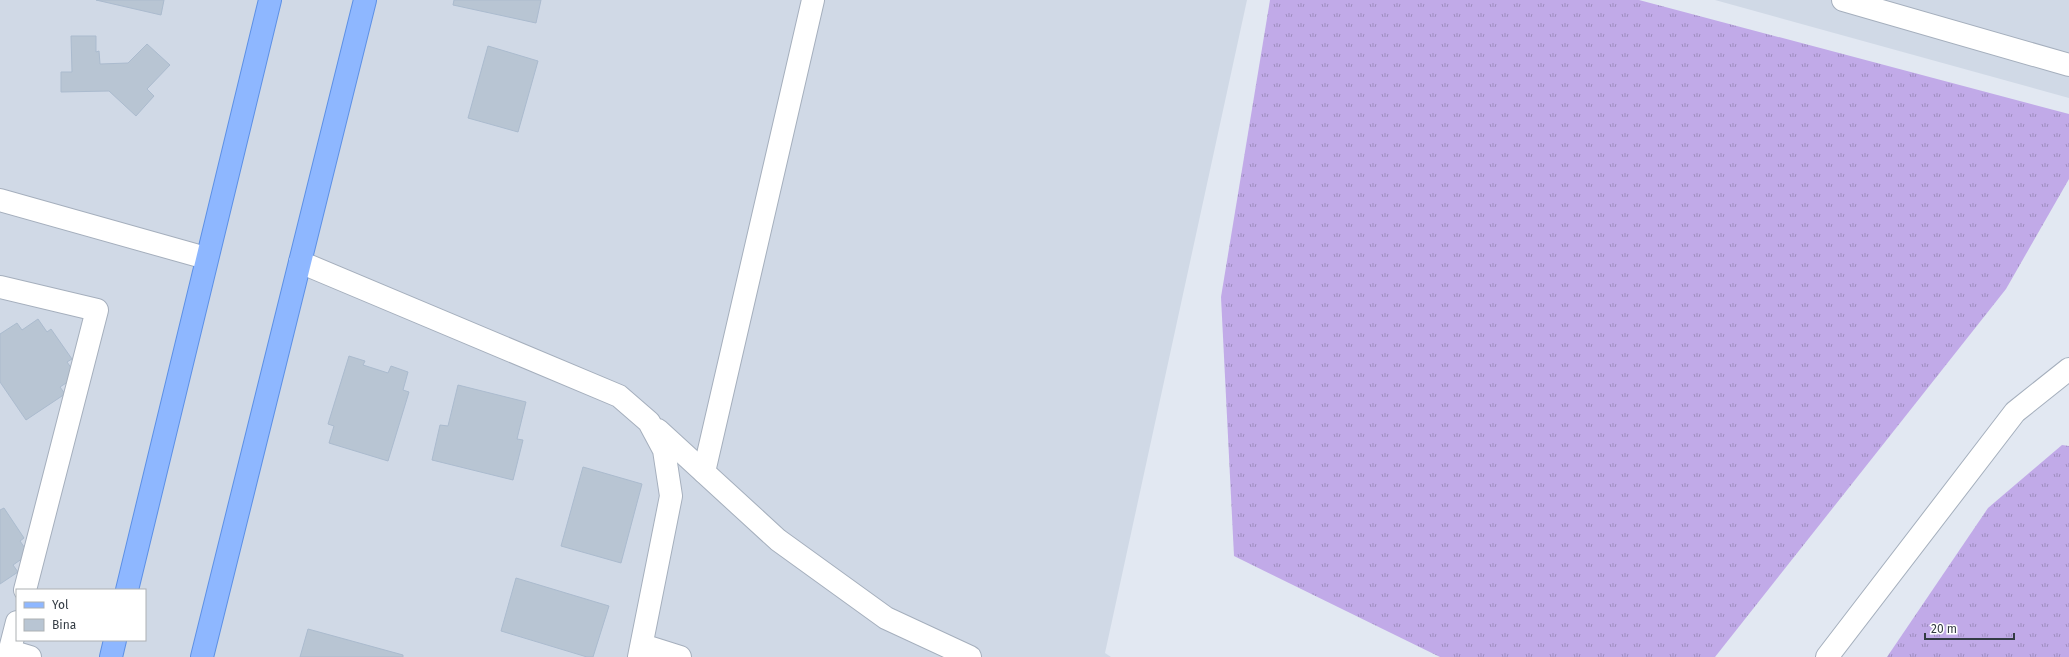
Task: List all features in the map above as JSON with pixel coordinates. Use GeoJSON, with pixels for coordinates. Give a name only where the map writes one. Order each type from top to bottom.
{"type":"FeatureCollection","features":[{"type":"Feature","properties":{"kind":"main road"},"geometry":{"type":"LineString","coordinates":[[127,589],[206,258],[270,0]]}},
{"type":"Feature","properties":{"kind":"main road"},"geometry":{"type":"LineString","coordinates":[[202,657],[365,0]]}},
{"type":"Feature","properties":{"kind":"main road"},"geometry":{"type":"LineString","coordinates":[[111,657],[115,641]]}},
{"type":"Feature","properties":{"kind":"street"},"geometry":{"type":"LineString","coordinates":[[704,472],[813,0]]}},
{"type":"Feature","properties":{"kind":"street"},"geometry":{"type":"LineString","coordinates":[[1843,0],[2069,65]]}},
{"type":"Feature","properties":{"kind":"street"},"geometry":{"type":"LineString","coordinates":[[0,200],[206,258]]}},
{"type":"Feature","properties":{"kind":"street"},"geometry":{"type":"LineString","coordinates":[[300,262],[619,396],[778,540],[886,618],[970,657]]}},
{"type":"Feature","properties":{"kind":"street"},"geometry":{"type":"LineString","coordinates":[[0,287],[97,310],[25,589]]}},
{"type":"Feature","properties":{"kind":"street"},"geometry":{"type":"LineString","coordinates":[[1828,657],[2015,412],[2069,369]]}},
{"type":"Feature","properties":{"kind":"street"},"geometry":{"type":"LineString","coordinates":[[649,422],[664,450],[671,496],[640,651],[680,657]]}},
{"type":"Feature","properties":{"kind":"street"},"geometry":{"type":"LineString","coordinates":[[16,641],[16,655]]}},
{"type":"Feature","properties":{"kind":"shaded area"},"geometry":{"type":"Polygon","coordinates":[[[0,0],[1247,0],[1105,653],[1111,657],[0,657],[0,0]]]}},
{"type":"Feature","properties":{"kind":"shaded area"},"geometry":{"type":"Polygon","coordinates":[[[1715,0],[2069,0],[2069,98],[1715,0]]]}},
{"type":"Feature","properties":{"kind":"green space"},"geometry":{"type":"Polygon","coordinates":[[[1270,0],[1639,0],[2069,114],[2069,179],[2006,289],[1715,657],[1440,657],[1234,556],[1221,297],[1270,0]]]}},
{"type":"Feature","properties":{"kind":"green space"},"geometry":{"type":"Polygon","coordinates":[[[2062,445],[2069,446],[2069,657],[1887,657],[1988,508],[2062,445]]]}},
{"type":"Feature","properties":{"kind":"building"},"geometry":{"type":"Polygon","coordinates":[[[96,0],[164,0],[161,15],[96,0]]]}},
{"type":"Feature","properties":{"kind":"building"},"geometry":{"type":"Polygon","coordinates":[[[454,0],[541,0],[536,23],[453,5],[454,0]]]}},
{"type":"Feature","properties":{"kind":"building"},"geometry":{"type":"Polygon","coordinates":[[[71,36],[96,36],[96,52],[99,51],[100,64],[128,63],[147,44],[170,65],[147,89],[154,96],[136,116],[109,91],[61,92],[61,72],[72,72],[71,36]]]}},
{"type":"Feature","properties":{"kind":"building"},"geometry":{"type":"Polygon","coordinates":[[[488,46],[538,61],[518,132],[468,118],[488,46]]]}},
{"type":"Feature","properties":{"kind":"building"},"geometry":{"type":"Polygon","coordinates":[[[38,319],[47,332],[51,329],[72,359],[67,362],[77,376],[60,387],[65,394],[26,420],[0,382],[0,334],[17,323],[22,330],[38,319]]]}},
{"type":"Feature","properties":{"kind":"building"},"geometry":{"type":"Polygon","coordinates":[[[349,356],[365,361],[363,365],[388,373],[391,366],[408,372],[403,390],[409,392],[388,461],[329,443],[334,426],[328,424],[349,356]]]}},
{"type":"Feature","properties":{"kind":"building"},"geometry":{"type":"Polygon","coordinates":[[[458,385],[526,402],[517,439],[523,440],[513,480],[432,460],[440,425],[448,426],[458,385]]]}},
{"type":"Feature","properties":{"kind":"building"},"geometry":{"type":"Polygon","coordinates":[[[583,467],[642,484],[621,563],[561,546],[583,467]]]}},
{"type":"Feature","properties":{"kind":"building"},"geometry":{"type":"Polygon","coordinates":[[[4,508],[24,538],[20,541],[29,554],[13,565],[18,572],[0,584],[0,510],[4,508]]]}},
{"type":"Feature","properties":{"kind":"building"},"geometry":{"type":"Polygon","coordinates":[[[516,578],[609,606],[593,657],[587,657],[501,631],[516,578]]]}},
{"type":"Feature","properties":{"kind":"building"},"geometry":{"type":"Polygon","coordinates":[[[308,629],[403,655],[403,657],[300,657],[308,629]]]}}]}
